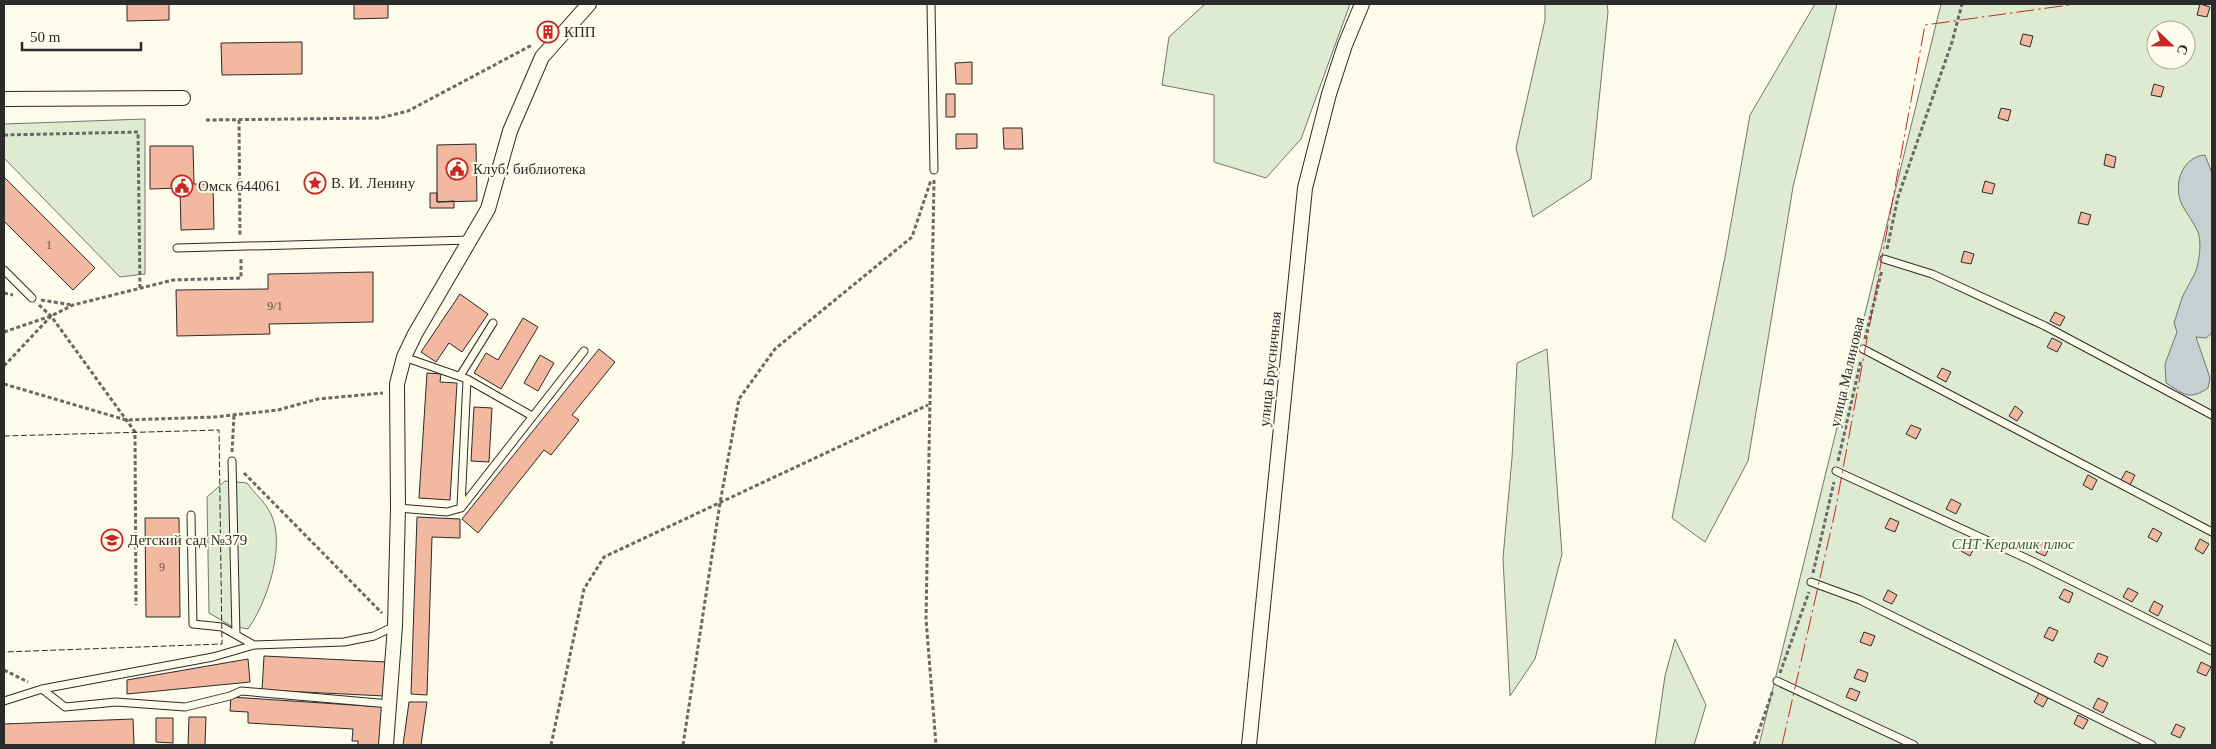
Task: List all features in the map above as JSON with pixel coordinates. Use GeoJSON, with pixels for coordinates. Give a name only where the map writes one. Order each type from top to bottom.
{"type":"FeatureCollection","features":[{"type":"Feature","properties":{"kind":"street"},"geometry":{"type":"LineString","coordinates":[[386,745],[391,704],[395,626],[398,508],[397,384],[404,357],[414,334],[488,209],[510,131],[542,57],[588,4]]}},
{"type":"Feature","properties":{"kind":"street","name":"улица Брусничная"},"geometry":{"type":"LineString","coordinates":[[1249,745],[1305,188],[1329,94],[1345,44],[1362,4]]}},
{"type":"Feature","properties":{"kind":"street"},"geometry":{"type":"LineString","coordinates":[[4,99],[183,98]]}},
{"type":"Feature","properties":{"kind":"lane"},"geometry":{"type":"LineString","coordinates":[[931,4],[934,170]]}},
{"type":"Feature","properties":{"kind":"lane"},"geometry":{"type":"LineString","coordinates":[[178,248],[470,240]]}},
{"type":"Feature","properties":{"kind":"lane"},"geometry":{"type":"LineString","coordinates":[[1884,259],[1932,274],[2045,326],[2212,415]]}},
{"type":"Feature","properties":{"kind":"lane"},"geometry":{"type":"LineString","coordinates":[[4,270],[32,298]]}},
{"type":"Feature","properties":{"kind":"lane"},"geometry":{"type":"LineString","coordinates":[[461,508],[464,378],[494,323]]}},
{"type":"Feature","properties":{"kind":"lane"},"geometry":{"type":"LineString","coordinates":[[1863,349],[2212,532]]}},
{"type":"Feature","properties":{"kind":"lane"},"geometry":{"type":"LineString","coordinates":[[398,508],[447,512],[461,508],[584,351]]}},
{"type":"Feature","properties":{"kind":"lane"},"geometry":{"type":"LineString","coordinates":[[404,357],[464,378],[532,416]]}},
{"type":"Feature","properties":{"kind":"lane"},"geometry":{"type":"LineString","coordinates":[[232,461],[236,635]]}},
{"type":"Feature","properties":{"kind":"lane"},"geometry":{"type":"LineString","coordinates":[[1836,471],[2032,562],[2212,651]]}},
{"type":"Feature","properties":{"kind":"lane"},"geometry":{"type":"LineString","coordinates":[[191,515],[193,624],[222,627],[254,645]]}},
{"type":"Feature","properties":{"kind":"lane"},"geometry":{"type":"LineString","coordinates":[[1811,582],[1860,600],[2152,745]]}},
{"type":"Feature","properties":{"kind":"lane"},"geometry":{"type":"LineString","coordinates":[[4,701],[42,689],[213,657],[254,645],[344,642],[374,636],[395,626]]}},
{"type":"Feature","properties":{"kind":"lane"},"geometry":{"type":"LineString","coordinates":[[1777,681],[1914,745]]}},
{"type":"Feature","properties":{"kind":"lane"},"geometry":{"type":"LineString","coordinates":[[42,689],[65,707],[116,702],[185,707],[242,691],[391,704]]}},
{"type":"Feature","properties":{"kind":"path","name":"улица Малиновая"},"geometry":{"type":"LineString","coordinates":[[1754,745],[1811,582],[1898,198],[1952,42],[1962,4]]}},
{"type":"Feature","properties":{"kind":"path"},"geometry":{"type":"LineString","coordinates":[[206,120],[380,118],[408,111],[540,41],[561,36]]}},
{"type":"Feature","properties":{"kind":"path"},"geometry":{"type":"LineString","coordinates":[[4,136],[138,132],[140,288]]}},
{"type":"Feature","properties":{"kind":"path"},"geometry":{"type":"LineString","coordinates":[[934,170],[928,405],[926,619],[936,745]]}},
{"type":"Feature","properties":{"kind":"path"},"geometry":{"type":"LineString","coordinates":[[683,745],[720,503],[738,400],[775,349],[912,237],[934,170]]}},
{"type":"Feature","properties":{"kind":"path"},"geometry":{"type":"LineString","coordinates":[[32,298],[52,316],[134,432],[136,605]]}},
{"type":"Feature","properties":{"kind":"path"},"geometry":{"type":"LineString","coordinates":[[4,332],[52,316],[72,305],[32,298]]}},
{"type":"Feature","properties":{"kind":"path"},"geometry":{"type":"LineString","coordinates":[[4,366],[52,316]]}},
{"type":"Feature","properties":{"kind":"path"},"geometry":{"type":"LineString","coordinates":[[4,384],[126,420],[234,415],[278,410],[318,399],[397,392]]}},
{"type":"Feature","properties":{"kind":"path"},"geometry":{"type":"LineString","coordinates":[[551,745],[584,589],[604,557],[928,405]]}},
{"type":"Feature","properties":{"kind":"path"},"geometry":{"type":"LineString","coordinates":[[234,415],[232,461],[395,626]]}},
{"type":"Feature","properties":{"kind":"path"},"geometry":{"type":"LineString","coordinates":[[4,670],[42,689]]}},
{"type":"Feature","properties":{"kind":"green space"},"geometry":{"type":"Polygon","coordinates":[[[1205,4],[1350,4],[1301,139],[1266,178],[1214,162],[1214,95],[1162,85],[1169,37],[1205,4]]]}},
{"type":"Feature","properties":{"kind":"green space"},"geometry":{"type":"Polygon","coordinates":[[[1545,4],[1607,4],[1608,12],[1591,179],[1533,217],[1516,148],[1545,20],[1545,4]]]}},
{"type":"Feature","properties":{"kind":"green space"},"geometry":{"type":"Polygon","coordinates":[[[1815,4],[1837,4],[1793,187],[1748,461],[1705,542],[1672,518],[1725,257],[1750,115],[1815,4]]]}},
{"type":"Feature","properties":{"kind":"green space","name":"СНТ Керамик плюс"},"geometry":{"type":"Polygon","coordinates":[[[1941,4],[2212,4],[2212,745],[1759,745],[1941,4]]]}},
{"type":"Feature","properties":{"kind":"green space"},"geometry":{"type":"Polygon","coordinates":[[[145,119],[145,274],[120,277],[4,158],[4,124],[145,119]]]}},
{"type":"Feature","properties":{"kind":"green space"},"geometry":{"type":"Polygon","coordinates":[[[1547,349],[1562,554],[1535,659],[1510,696],[1503,558],[1512,458],[1517,363],[1547,349]]]}},
{"type":"Feature","properties":{"kind":"green space"},"geometry":{"type":"Polygon","coordinates":[[[225,481],[247,483],[269,510],[275,527],[275,557],[268,589],[248,629],[231,626],[209,613],[207,497],[225,481]]]}},
{"type":"Feature","properties":{"kind":"green space"},"geometry":{"type":"Polygon","coordinates":[[[1675,639],[1706,705],[1694,745],[1655,745],[1665,676],[1675,639]]]}},
{"type":"Feature","properties":{"kind":"shaded area"},"geometry":{"type":"Polygon","coordinates":[[[2205,155],[2212,173],[2212,333],[2206,338],[2196,337],[2210,378],[2208,388],[2191,395],[2182,393],[2166,383],[2165,364],[2177,332],[2174,323],[2182,298],[2197,267],[2200,252],[2198,232],[2179,197],[2179,181],[2181,173],[2190,161],[2205,155]]]}},
{"type":"Feature","properties":{"kind":"building"},"geometry":{"type":"Polygon","coordinates":[[[127,4],[169,4],[169,20],[127,21],[127,4]]]}},
{"type":"Feature","properties":{"kind":"building"},"geometry":{"type":"Polygon","coordinates":[[[354,4],[388,4],[388,18],[354,19],[354,4]]]}},
{"type":"Feature","properties":{"kind":"building"},"geometry":{"type":"Polygon","coordinates":[[[2200,4],[2210,7],[2207,17],[2197,15],[2200,4]]]}},
{"type":"Feature","properties":{"kind":"building","name":"КПП"},"geometry":{"type":"Polygon","coordinates":[[[552,28],[553,36],[543,37],[542,29],[552,28]]]}},
{"type":"Feature","properties":{"kind":"building"},"geometry":{"type":"Polygon","coordinates":[[[2023,34],[2033,36],[2030,47],[2020,44],[2023,34]]]}},
{"type":"Feature","properties":{"kind":"building"},"geometry":{"type":"Polygon","coordinates":[[[302,42],[302,74],[222,75],[221,43],[302,42]]]}},
{"type":"Feature","properties":{"kind":"building"},"geometry":{"type":"Polygon","coordinates":[[[972,62],[972,84],[956,84],[955,63],[972,62]]]}},
{"type":"Feature","properties":{"kind":"building"},"geometry":{"type":"Polygon","coordinates":[[[2154,84],[2164,87],[2161,97],[2151,95],[2154,84]]]}},
{"type":"Feature","properties":{"kind":"building"},"geometry":{"type":"Polygon","coordinates":[[[946,94],[955,94],[955,117],[946,117],[946,94]]]}},
{"type":"Feature","properties":{"kind":"building"},"geometry":{"type":"Polygon","coordinates":[[[2001,108],[2011,110],[2008,121],[1998,118],[2001,108]]]}},
{"type":"Feature","properties":{"kind":"building"},"geometry":{"type":"Polygon","coordinates":[[[1003,128],[1022,128],[1023,149],[1004,149],[1003,128]]]}},
{"type":"Feature","properties":{"kind":"building"},"geometry":{"type":"Polygon","coordinates":[[[956,134],[977,134],[977,148],[956,149],[956,134]]]}},
{"type":"Feature","properties":{"kind":"building","name":"Клуб, библиотека"},"geometry":{"type":"Polygon","coordinates":[[[476,144],[477,201],[437,202],[437,145],[476,144]]]}},
{"type":"Feature","properties":{"kind":"building","name":"Омск 644061"},"geometry":{"type":"Polygon","coordinates":[[[150,146],[193,146],[194,184],[213,184],[214,229],[181,230],[180,188],[150,189],[150,146]]]}},
{"type":"Feature","properties":{"kind":"building"},"geometry":{"type":"Polygon","coordinates":[[[2106,154],[2116,157],[2114,168],[2104,165],[2106,154]]]}},
{"type":"Feature","properties":{"kind":"building"},"geometry":{"type":"Polygon","coordinates":[[[4,177],[95,268],[73,290],[4,221],[4,177]]]}},
{"type":"Feature","properties":{"kind":"building"},"geometry":{"type":"Polygon","coordinates":[[[1985,181],[1995,184],[1992,194],[1982,192],[1985,181]]]}},
{"type":"Feature","properties":{"kind":"building"},"geometry":{"type":"Polygon","coordinates":[[[430,193],[437,193],[437,202],[454,201],[454,208],[430,208],[430,193]]]}},
{"type":"Feature","properties":{"kind":"building"},"geometry":{"type":"Polygon","coordinates":[[[2081,212],[2091,215],[2088,225],[2078,223],[2081,212]]]}},
{"type":"Feature","properties":{"kind":"building"},"geometry":{"type":"Polygon","coordinates":[[[1964,251],[1974,254],[1971,264],[1961,262],[1964,251]]]}},
{"type":"Feature","properties":{"kind":"building"},"geometry":{"type":"Polygon","coordinates":[[[373,272],[373,322],[269,324],[270,334],[177,336],[176,290],[268,289],[268,274],[373,272]]]}},
{"type":"Feature","properties":{"kind":"building"},"geometry":{"type":"Polygon","coordinates":[[[460,294],[488,314],[462,352],[449,343],[436,362],[421,352],[460,294]]]}},
{"type":"Feature","properties":{"kind":"building"},"geometry":{"type":"Polygon","coordinates":[[[2055,312],[2065,317],[2060,326],[2050,321],[2055,312]]]}},
{"type":"Feature","properties":{"kind":"building"},"geometry":{"type":"Polygon","coordinates":[[[523,318],[538,327],[501,389],[474,373],[486,353],[498,360],[523,318]]]}},
{"type":"Feature","properties":{"kind":"building"},"geometry":{"type":"Polygon","coordinates":[[[2052,338],[2062,343],[2057,352],[2047,347],[2052,338]]]}},
{"type":"Feature","properties":{"kind":"building"},"geometry":{"type":"Polygon","coordinates":[[[599,349],[615,362],[572,415],[579,420],[551,455],[544,450],[478,533],[462,519],[599,349]]]}},
{"type":"Feature","properties":{"kind":"building"},"geometry":{"type":"Polygon","coordinates":[[[540,355],[554,363],[538,391],[524,383],[540,355]]]}},
{"type":"Feature","properties":{"kind":"building"},"geometry":{"type":"Polygon","coordinates":[[[1942,368],[1951,372],[1946,382],[1937,377],[1942,368]]]}},
{"type":"Feature","properties":{"kind":"building"},"geometry":{"type":"Polygon","coordinates":[[[427,373],[441,374],[440,382],[457,383],[450,500],[419,498],[427,373]]]}},
{"type":"Feature","properties":{"kind":"building"},"geometry":{"type":"Polygon","coordinates":[[[2015,406],[2023,412],[2017,421],[2009,416],[2015,406]]]}},
{"type":"Feature","properties":{"kind":"building"},"geometry":{"type":"Polygon","coordinates":[[[474,407],[492,408],[489,462],[471,461],[474,407]]]}},
{"type":"Feature","properties":{"kind":"building"},"geometry":{"type":"Polygon","coordinates":[[[1911,425],[1921,429],[1916,439],[1906,434],[1911,425]]]}},
{"type":"Feature","properties":{"kind":"building"},"geometry":{"type":"Polygon","coordinates":[[[2126,471],[2135,475],[2130,485],[2121,480],[2126,471]]]}},
{"type":"Feature","properties":{"kind":"building"},"geometry":{"type":"Polygon","coordinates":[[[2088,475],[2097,480],[2092,490],[2083,485],[2088,475]]]}},
{"type":"Feature","properties":{"kind":"building"},"geometry":{"type":"Polygon","coordinates":[[[1951,499],[1961,504],[1956,514],[1946,509],[1951,499]]]}},
{"type":"Feature","properties":{"kind":"building"},"geometry":{"type":"Polygon","coordinates":[[[417,517],[460,519],[460,538],[432,537],[427,695],[411,694],[417,517]]]}},
{"type":"Feature","properties":{"kind":"building"},"geometry":{"type":"Polygon","coordinates":[[[145,518],[179,518],[180,617],[146,617],[145,518]]]}},
{"type":"Feature","properties":{"kind":"building"},"geometry":{"type":"Polygon","coordinates":[[[1890,518],[1899,522],[1895,532],[1885,528],[1890,518]]]}},
{"type":"Feature","properties":{"kind":"building"},"geometry":{"type":"Polygon","coordinates":[[[2153,528],[2162,533],[2157,542],[2148,537],[2153,528]]]}},
{"type":"Feature","properties":{"kind":"building"},"geometry":{"type":"Polygon","coordinates":[[[2200,539],[2209,544],[2203,554],[2195,549],[2200,539]]]}},
{"type":"Feature","properties":{"kind":"building"},"geometry":{"type":"Polygon","coordinates":[[[1966,541],[1975,546],[1970,556],[1961,551],[1966,541]]]}},
{"type":"Feature","properties":{"kind":"building"},"geometry":{"type":"Polygon","coordinates":[[[2041,542],[2050,547],[2045,556],[2036,552],[2041,542]]]}},
{"type":"Feature","properties":{"kind":"building"},"geometry":{"type":"Polygon","coordinates":[[[2128,588],[2138,593],[2132,602],[2123,597],[2128,588]]]}},
{"type":"Feature","properties":{"kind":"building"},"geometry":{"type":"Polygon","coordinates":[[[2064,589],[2073,593],[2069,603],[2059,598],[2064,589]]]}},
{"type":"Feature","properties":{"kind":"building"},"geometry":{"type":"Polygon","coordinates":[[[1888,590],[1897,595],[1892,604],[1883,600],[1888,590]]]}},
{"type":"Feature","properties":{"kind":"building"},"geometry":{"type":"Polygon","coordinates":[[[2154,601],[2163,606],[2158,616],[2149,611],[2154,601]]]}},
{"type":"Feature","properties":{"kind":"building"},"geometry":{"type":"Polygon","coordinates":[[[2049,627],[2058,631],[2053,641],[2044,637],[2049,627]]]}},
{"type":"Feature","properties":{"kind":"building"},"geometry":{"type":"Polygon","coordinates":[[[1864,632],[1875,636],[1871,646],[1860,642],[1864,632]]]}},
{"type":"Feature","properties":{"kind":"building"},"geometry":{"type":"Polygon","coordinates":[[[2098,653],[2108,657],[2103,667],[2094,662],[2098,653]]]}},
{"type":"Feature","properties":{"kind":"building"},"geometry":{"type":"Polygon","coordinates":[[[264,656],[387,662],[385,696],[262,690],[264,656]]]}},
{"type":"Feature","properties":{"kind":"building"},"geometry":{"type":"Polygon","coordinates":[[[248,659],[250,682],[127,694],[127,680],[248,659]]]}},
{"type":"Feature","properties":{"kind":"building"},"geometry":{"type":"Polygon","coordinates":[[[2201,662],[2211,667],[2206,676],[2197,672],[2201,662]]]}},
{"type":"Feature","properties":{"kind":"building"},"geometry":{"type":"Polygon","coordinates":[[[1858,669],[1868,673],[1865,682],[1854,678],[1858,669]]]}},
{"type":"Feature","properties":{"kind":"building"},"geometry":{"type":"Polygon","coordinates":[[[1850,688],[1860,692],[1856,701],[1846,697],[1850,688]]]}},
{"type":"Feature","properties":{"kind":"building"},"geometry":{"type":"Polygon","coordinates":[[[2039,693],[2048,698],[2043,707],[2034,702],[2039,693]]]}},
{"type":"Feature","properties":{"kind":"building"},"geometry":{"type":"Polygon","coordinates":[[[231,697],[383,707],[381,745],[358,745],[358,741],[352,741],[353,729],[248,723],[248,712],[230,711],[231,697]]]}},
{"type":"Feature","properties":{"kind":"building"},"geometry":{"type":"Polygon","coordinates":[[[2098,698],[2108,703],[2103,713],[2093,708],[2098,698]]]}},
{"type":"Feature","properties":{"kind":"building"},"geometry":{"type":"Polygon","coordinates":[[[409,702],[427,702],[421,745],[403,745],[409,702]]]}},
{"type":"Feature","properties":{"kind":"building"},"geometry":{"type":"Polygon","coordinates":[[[2078,715],[2088,720],[2083,729],[2074,724],[2078,715]]]}},
{"type":"Feature","properties":{"kind":"building"},"geometry":{"type":"Polygon","coordinates":[[[189,717],[206,717],[205,745],[188,745],[189,717]]]}},
{"type":"Feature","properties":{"kind":"building"},"geometry":{"type":"Polygon","coordinates":[[[156,718],[173,718],[173,743],[156,742],[156,718]]]}},
{"type":"Feature","properties":{"kind":"building"},"geometry":{"type":"Polygon","coordinates":[[[133,719],[134,745],[4,745],[4,724],[133,719]]]}},
{"type":"Feature","properties":{"kind":"building"},"geometry":{"type":"Polygon","coordinates":[[[2176,724],[2185,728],[2180,738],[2171,734],[2176,724]]]}},
{"type":"Feature","properties":{"kind":"fence"},"geometry":{"type":"LineString","coordinates":[[4,436],[219,430],[222,644],[4,652]]}},
{"type":"Feature","properties":{"kind":"power"},"geometry":{"type":"LineString","coordinates":[[1782,745],[1835,512],[1925,25],[2076,4]]}},
{"type":"Feature","properties":{"kind":"place","name":"КПП"},"geometry":{"type":"Point","coordinates":[548,32]}},
{"type":"Feature","properties":{"kind":"place","name":"Клуб, библиотека"},"geometry":{"type":"Point","coordinates":[457,169]}},
{"type":"Feature","properties":{"kind":"place","name":"В. И. Ленину"},"geometry":{"type":"Point","coordinates":[315,183]}},
{"type":"Feature","properties":{"kind":"place","name":"Омск 644061"},"geometry":{"type":"Point","coordinates":[182,186]}},
{"type":"Feature","properties":{"kind":"place","name":"Детский сад №379"},"geometry":{"type":"Point","coordinates":[112,540]}}]}
